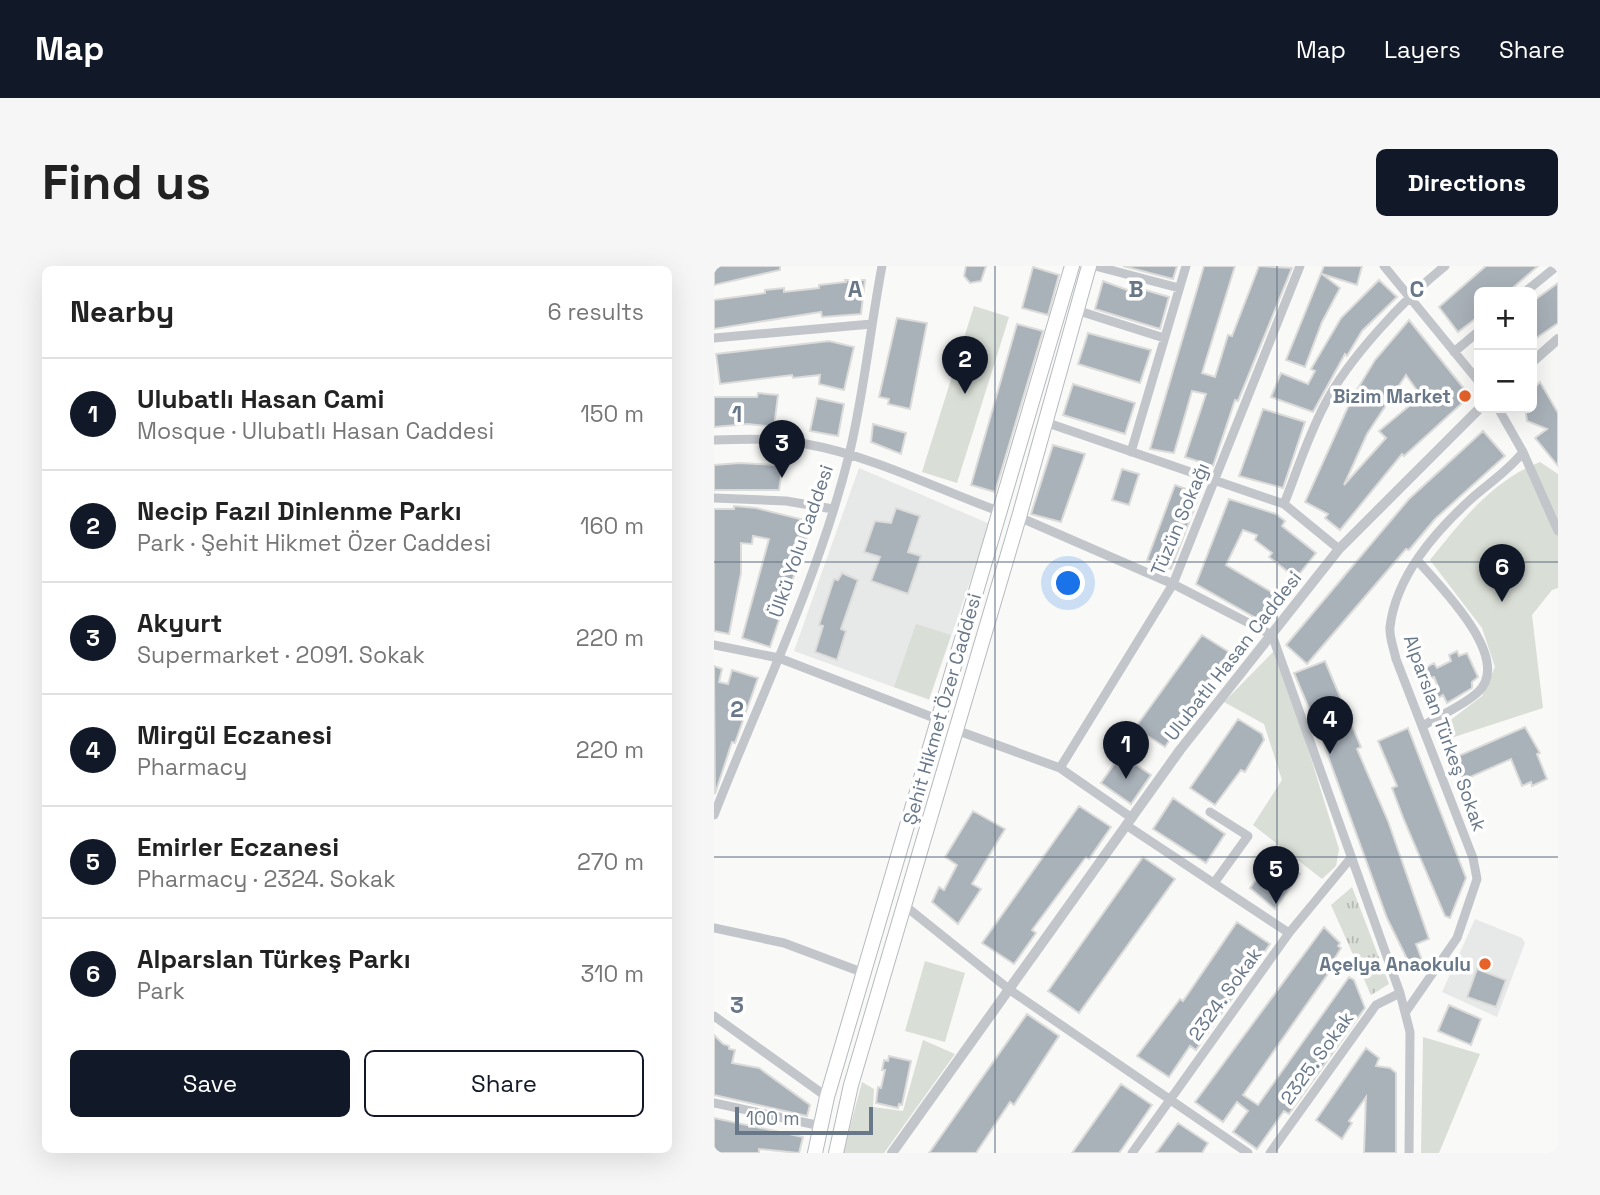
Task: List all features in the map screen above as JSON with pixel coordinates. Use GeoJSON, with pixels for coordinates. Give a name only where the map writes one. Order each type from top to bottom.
{"type":"FeatureCollection","features":[{"type":"Feature","properties":{"kind":"main road","name":"Şehit Hikmet Özer Caddesi"},"geometry":{"type":"LineString","coordinates":[[814,1153],[827,1097],[1072,266]]}},
{"type":"Feature","properties":{"kind":"main road","name":"Şehit Hikmet Özer Caddesi"},"geometry":{"type":"LineString","coordinates":[[836,1153],[852,1085],[1019,517],[1089,266]]}},
{"type":"Feature","properties":{"kind":"main road"},"geometry":{"type":"LineString","coordinates":[[1001,512],[1019,517]]}},
{"type":"Feature","properties":{"kind":"street","name":"Ülkü Yolu Caddesi"},"geometry":{"type":"LineString","coordinates":[[714,816],[779,658],[849,454],[882,266]]}},
{"type":"Feature","properties":{"kind":"street"},"geometry":{"type":"LineString","coordinates":[[1095,266],[1179,288]]}},
{"type":"Feature","properties":{"kind":"street"},"geometry":{"type":"LineString","coordinates":[[1131,452],[1186,266]]}},
{"type":"Feature","properties":{"kind":"street","name":"Tüzün Sokağı"},"geometry":{"type":"LineString","coordinates":[[1060,768],[1173,584],[1300,266]]}},
{"type":"Feature","properties":{"kind":"street"},"geometry":{"type":"LineString","coordinates":[[1384,266],[1474,376]]}},
{"type":"Feature","properties":{"kind":"street"},"geometry":{"type":"LineString","coordinates":[[1284,504],[1329,396],[1408,296],[1444,266]]}},
{"type":"Feature","properties":{"kind":"street"},"geometry":{"type":"LineString","coordinates":[[1531,287],[1557,266]]}},
{"type":"Feature","properties":{"kind":"street"},"geometry":{"type":"LineString","coordinates":[[1076,310],[1164,338]]}},
{"type":"Feature","properties":{"kind":"street"},"geometry":{"type":"LineString","coordinates":[[714,338],[872,324]]}},
{"type":"Feature","properties":{"kind":"street"},"geometry":{"type":"LineString","coordinates":[[1454,352],[1474,335]]}},
{"type":"Feature","properties":{"kind":"street"},"geometry":{"type":"LineString","coordinates":[[1537,358],[1558,340]]}},
{"type":"Feature","properties":{"kind":"street","name":"Ulubatlı Hasan Caddesi"},"geometry":{"type":"LineString","coordinates":[[893,1153],[1180,750],[1339,549],[1475,413]]}},
{"type":"Feature","properties":{"kind":"street"},"geometry":{"type":"LineString","coordinates":[[1501,413],[1523,452],[1558,531]]}},
{"type":"Feature","properties":{"kind":"street"},"geometry":{"type":"LineString","coordinates":[[1045,422],[1284,504],[1339,549]]}},
{"type":"Feature","properties":{"kind":"street"},"geometry":{"type":"LineString","coordinates":[[714,440],[789,441],[849,454],[1001,512]]}},
{"type":"Feature","properties":{"kind":"street","name":"Alparslan Türkeş Sokak"},"geometry":{"type":"LineString","coordinates":[[1405,1013],[1457,938],[1477,879],[1473,858],[1396,659],[1389,629],[1402,582],[1417,560],[1471,499],[1513,464],[1523,452]]}},
{"type":"Feature","properties":{"kind":"street"},"geometry":{"type":"LineString","coordinates":[[714,498],[786,501],[832,509]]}},
{"type":"Feature","properties":{"kind":"street"},"geometry":{"type":"LineString","coordinates":[[1019,517],[1173,584],[1272,635],[1400,993],[1410,1032],[1409,1153]]}},
{"type":"Feature","properties":{"kind":"street"},"geometry":{"type":"LineString","coordinates":[[1417,560],[1479,636],[1487,673],[1480,691],[1423,726]]}},
{"type":"Feature","properties":{"kind":"street"},"geometry":{"type":"LineString","coordinates":[[714,645],[779,658],[937,719]]}},
{"type":"Feature","properties":{"kind":"street"},"geometry":{"type":"LineString","coordinates":[[956,730],[1060,768],[1129,822],[1289,933]]}},
{"type":"Feature","properties":{"kind":"street"},"geometry":{"type":"LineString","coordinates":[[1210,812],[1248,836],[1214,883]]}},
{"type":"Feature","properties":{"kind":"street","name":"2324. Sokak"},"geometry":{"type":"LineString","coordinates":[[1132,1153],[1289,933],[1350,859]]}},
{"type":"Feature","properties":{"kind":"street"},"geometry":{"type":"LineString","coordinates":[[904,905],[1010,990],[1248,1153]]}},
{"type":"Feature","properties":{"kind":"street"},"geometry":{"type":"LineString","coordinates":[[714,928],[784,943],[864,973]]}},
{"type":"Feature","properties":{"kind":"street","name":"2325. Sokak"},"geometry":{"type":"LineString","coordinates":[[1270,1153],[1376,1005],[1400,993]]}},
{"type":"Feature","properties":{"kind":"street"},"geometry":{"type":"LineString","coordinates":[[714,1016],[827,1097]]}},
{"type":"Feature","properties":{"kind":"street"},"geometry":{"type":"LineString","coordinates":[[714,1103],[821,1126]]}},
{"type":"Feature","properties":{"kind":"shaded area"},"geometry":{"type":"Polygon","coordinates":[[[859,468],[990,524],[929,700],[794,651],[859,468]]]}},
{"type":"Feature","properties":{"kind":"shaded area","name":"Açelya Anaokulu"},"geometry":{"type":"Polygon","coordinates":[[[1475,919],[1522,938],[1525,943],[1497,1017],[1442,992],[1475,919]]]}},
{"type":"Feature","properties":{"kind":"green space"},"geometry":{"type":"Polygon","coordinates":[[[974,306],[1009,317],[957,483],[922,472],[974,306]]]}},
{"type":"Feature","properties":{"kind":"green space"},"geometry":{"type":"Polygon","coordinates":[[[1540,462],[1558,474],[1558,588],[1552,590],[1532,615],[1543,708],[1442,741],[1435,732],[1482,696],[1495,667],[1482,628],[1430,560],[1479,503],[1507,479],[1540,462]]]}},
{"type":"Feature","properties":{"kind":"green space"},"geometry":{"type":"Polygon","coordinates":[[[916,624],[951,635],[929,699],[894,687],[916,624]]]}},
{"type":"Feature","properties":{"kind":"green space"},"geometry":{"type":"Polygon","coordinates":[[[1277,648],[1339,849],[1336,866],[1322,879],[1253,825],[1282,780],[1264,724],[1224,702],[1277,648]]]}},
{"type":"Feature","properties":{"kind":"green space"},"geometry":{"type":"Polygon","coordinates":[[[1352,887],[1389,984],[1371,995],[1331,905],[1352,887]]]}},
{"type":"Feature","properties":{"kind":"green space"},"geometry":{"type":"Polygon","coordinates":[[[925,961],[965,973],[945,1042],[905,1031],[925,961]]]}},
{"type":"Feature","properties":{"kind":"green space"},"geometry":{"type":"Polygon","coordinates":[[[1423,1037],[1480,1054],[1439,1153],[1421,1153],[1423,1037]]]}},
{"type":"Feature","properties":{"kind":"green space"},"geometry":{"type":"Polygon","coordinates":[[[923,1040],[955,1054],[884,1153],[843,1153],[862,1082],[874,1089],[873,1107],[903,1111],[923,1040]]]}},
{"type":"Feature","properties":{"kind":"building"},"geometry":{"type":"Polygon","coordinates":[[[714,266],[780,266],[780,270],[714,285],[714,266]]]}},
{"type":"Feature","properties":{"kind":"building"},"geometry":{"type":"Polygon","coordinates":[[[966,266],[986,266],[981,281],[970,283],[964,276],[966,266]]]}},
{"type":"Feature","properties":{"kind":"building"},"geometry":{"type":"Polygon","coordinates":[[[1123,266],[1177,266],[1173,279],[1123,266]]]}},
{"type":"Feature","properties":{"kind":"building"},"geometry":{"type":"Polygon","coordinates":[[[1204,266],[1235,266],[1202,373],[1215,377],[1228,335],[1232,336],[1259,266],[1292,268],[1238,401],[1235,400],[1213,466],[1185,457],[1206,394],[1192,391],[1174,453],[1150,449],[1204,266]]]}},
{"type":"Feature","properties":{"kind":"building"},"geometry":{"type":"Polygon","coordinates":[[[1324,266],[1362,266],[1357,285],[1322,274],[1340,288],[1322,322],[1305,367],[1286,360],[1324,266]]]}},
{"type":"Feature","properties":{"kind":"building"},"geometry":{"type":"Polygon","coordinates":[[[1486,266],[1538,266],[1514,287],[1474,287],[1474,320],[1458,332],[1439,307],[1486,266]]]}},
{"type":"Feature","properties":{"kind":"building"},"geometry":{"type":"Polygon","coordinates":[[[1033,267],[1059,275],[1048,315],[1022,308],[1033,267]]]}},
{"type":"Feature","properties":{"kind":"building"},"geometry":{"type":"Polygon","coordinates":[[[845,280],[865,280],[861,314],[822,317],[821,312],[714,329],[714,300],[765,293],[765,290],[784,288],[784,292],[819,288],[819,285],[846,282],[845,280]]]}},
{"type":"Feature","properties":{"kind":"building"},"geometry":{"type":"Polygon","coordinates":[[[1379,280],[1397,297],[1362,331],[1347,356],[1345,354],[1313,412],[1271,397],[1281,373],[1308,384],[1315,371],[1311,369],[1341,318],[1379,280]]]}},
{"type":"Feature","properties":{"kind":"building"},"geometry":{"type":"Polygon","coordinates":[[[1103,281],[1143,296],[1145,290],[1169,297],[1160,329],[1095,309],[1103,281]]]}},
{"type":"Feature","properties":{"kind":"building"},"geometry":{"type":"Polygon","coordinates":[[[1558,283],[1558,323],[1537,338],[1537,298],[1558,283]]]}},
{"type":"Feature","properties":{"kind":"building"},"geometry":{"type":"Polygon","coordinates":[[[897,318],[927,323],[910,409],[888,404],[889,399],[879,397],[897,318]]]}},
{"type":"Feature","properties":{"kind":"building"},"geometry":{"type":"Polygon","coordinates":[[[1409,320],[1470,396],[1404,456],[1402,454],[1340,530],[1325,518],[1328,514],[1305,502],[1352,398],[1375,360],[1409,320]],[[1406,375],[1367,434],[1344,485],[1386,438],[1379,431],[1421,396],[1406,375]]]}},
{"type":"Feature","properties":{"kind":"building"},"geometry":{"type":"Polygon","coordinates":[[[1017,324],[1043,331],[995,492],[971,485],[1017,324]]]}},
{"type":"Feature","properties":{"kind":"building"},"geometry":{"type":"Polygon","coordinates":[[[1088,333],[1151,350],[1140,383],[1078,364],[1088,333]]]}},
{"type":"Feature","properties":{"kind":"building"},"geometry":{"type":"Polygon","coordinates":[[[829,341],[854,347],[844,390],[819,384],[820,375],[793,378],[792,375],[720,384],[716,354],[829,341]]]}},
{"type":"Feature","properties":{"kind":"building"},"geometry":{"type":"Polygon","coordinates":[[[1540,382],[1558,413],[1558,466],[1535,438],[1547,429],[1527,421],[1526,413],[1537,413],[1537,385],[1540,382]]]}},
{"type":"Feature","properties":{"kind":"building"},"geometry":{"type":"Polygon","coordinates":[[[1073,384],[1135,403],[1125,434],[1063,415],[1073,384]]]}},
{"type":"Feature","properties":{"kind":"building"},"geometry":{"type":"Polygon","coordinates":[[[758,393],[778,395],[774,427],[748,424],[714,427],[714,397],[757,397],[758,393]]]}},
{"type":"Feature","properties":{"kind":"building"},"geometry":{"type":"Polygon","coordinates":[[[817,398],[844,404],[838,436],[810,431],[817,398]]]}},
{"type":"Feature","properties":{"kind":"building"},"geometry":{"type":"Polygon","coordinates":[[[1263,409],[1305,422],[1283,488],[1239,476],[1263,409]]]}},
{"type":"Feature","properties":{"kind":"building"},"geometry":{"type":"Polygon","coordinates":[[[873,424],[906,433],[901,454],[871,442],[873,424]]]}},
{"type":"Feature","properties":{"kind":"building"},"geometry":{"type":"Polygon","coordinates":[[[1483,431],[1505,456],[1435,519],[1409,550],[1406,549],[1307,664],[1286,645],[1409,499],[1483,431]]]}},
{"type":"Feature","properties":{"kind":"building"},"geometry":{"type":"Polygon","coordinates":[[[1053,445],[1085,454],[1061,522],[1031,514],[1053,445]]]}},
{"type":"Feature","properties":{"kind":"building"},"geometry":{"type":"Polygon","coordinates":[[[714,465],[778,465],[782,471],[779,490],[714,490],[714,465]]]}},
{"type":"Feature","properties":{"kind":"building"},"geometry":{"type":"Polygon","coordinates":[[[1122,469],[1139,474],[1129,505],[1112,500],[1122,469]]]}},
{"type":"Feature","properties":{"kind":"building"},"geometry":{"type":"Polygon","coordinates":[[[1175,485],[1200,494],[1171,569],[1147,560],[1175,485]]]}},
{"type":"Feature","properties":{"kind":"building"},"geometry":{"type":"Polygon","coordinates":[[[1229,499],[1276,514],[1285,521],[1282,526],[1316,553],[1296,578],[1269,557],[1272,553],[1255,540],[1257,535],[1243,530],[1226,565],[1283,599],[1263,622],[1196,584],[1229,499]]]}},
{"type":"Feature","properties":{"kind":"building"},"geometry":{"type":"Polygon","coordinates":[[[734,506],[756,508],[812,522],[770,647],[742,638],[769,539],[753,536],[752,544],[741,543],[741,573],[729,634],[714,631],[714,509],[734,509],[734,506]]]}},
{"type":"Feature","properties":{"kind":"building"},"geometry":{"type":"Polygon","coordinates":[[[896,508],[920,516],[908,552],[921,556],[908,594],[871,581],[880,557],[864,552],[875,521],[891,523],[896,508]]]}},
{"type":"Feature","properties":{"kind":"building"},"geometry":{"type":"Polygon","coordinates":[[[842,573],[858,580],[841,629],[846,631],[837,660],[815,652],[823,626],[819,625],[834,579],[838,580],[842,573]]]}},
{"type":"Feature","properties":{"kind":"building"},"geometry":{"type":"Polygon","coordinates":[[[1202,635],[1229,652],[1165,747],[1135,728],[1202,635]]]}},
{"type":"Feature","properties":{"kind":"building"},"geometry":{"type":"Polygon","coordinates":[[[1457,651],[1459,656],[1467,653],[1478,677],[1472,682],[1472,688],[1447,703],[1443,695],[1438,698],[1435,692],[1439,689],[1434,677],[1428,679],[1424,669],[1434,663],[1437,668],[1451,661],[1449,655],[1457,651]]]}},
{"type":"Feature","properties":{"kind":"building"},"geometry":{"type":"Polygon","coordinates":[[[1325,661],[1361,747],[1357,749],[1388,821],[1429,939],[1416,944],[1423,963],[1411,967],[1387,918],[1320,734],[1294,673],[1325,661]]]}},
{"type":"Feature","properties":{"kind":"building"},"geometry":{"type":"Polygon","coordinates":[[[714,666],[722,669],[719,682],[728,684],[732,670],[758,678],[735,743],[732,742],[715,794],[714,666]]]}},
{"type":"Feature","properties":{"kind":"building"},"geometry":{"type":"Polygon","coordinates":[[[1238,719],[1262,734],[1264,740],[1245,772],[1241,770],[1215,805],[1190,788],[1238,719]]]}},
{"type":"Feature","properties":{"kind":"building"},"geometry":{"type":"Polygon","coordinates":[[[1525,727],[1540,753],[1537,754],[1547,779],[1532,786],[1531,782],[1522,786],[1511,759],[1459,782],[1449,760],[1525,727]]]}},
{"type":"Feature","properties":{"kind":"building"},"geometry":{"type":"Polygon","coordinates":[[[1408,728],[1466,878],[1450,918],[1445,916],[1404,820],[1392,788],[1397,786],[1378,741],[1408,728]]]}},
{"type":"Feature","properties":{"kind":"building"},"geometry":{"type":"Polygon","coordinates":[[[1121,754],[1151,775],[1131,804],[1101,783],[1121,754]]]}},
{"type":"Feature","properties":{"kind":"building"},"geometry":{"type":"Polygon","coordinates":[[[1173,798],[1225,834],[1206,863],[1153,829],[1173,798]]]}},
{"type":"Feature","properties":{"kind":"building"},"geometry":{"type":"Polygon","coordinates":[[[1079,806],[1111,827],[1032,930],[1036,933],[1014,964],[982,943],[1079,806]]]}},
{"type":"Feature","properties":{"kind":"building"},"geometry":{"type":"Polygon","coordinates":[[[973,811],[1005,829],[972,884],[981,889],[958,924],[932,902],[939,887],[944,890],[957,865],[945,857],[973,811]]]}},
{"type":"Feature","properties":{"kind":"building"},"geometry":{"type":"Polygon","coordinates":[[[1274,855],[1300,874],[1275,909],[1250,888],[1274,855]]]}},
{"type":"Feature","properties":{"kind":"building"},"geometry":{"type":"Polygon","coordinates":[[[1143,857],[1175,879],[1079,1013],[1048,991],[1143,857]]]}},
{"type":"Feature","properties":{"kind":"building"},"geometry":{"type":"Polygon","coordinates":[[[1237,922],[1270,944],[1196,1050],[1190,1046],[1169,1077],[1137,1056],[1180,999],[1183,1001],[1237,922]]]}},
{"type":"Feature","properties":{"kind":"building"},"geometry":{"type":"Polygon","coordinates":[[[1324,927],[1340,943],[1338,946],[1341,948],[1330,966],[1332,968],[1243,1095],[1258,1105],[1349,977],[1354,980],[1365,1008],[1289,1114],[1284,1111],[1257,1149],[1233,1132],[1248,1111],[1237,1102],[1223,1122],[1195,1102],[1324,927]]]}},
{"type":"Feature","properties":{"kind":"building"},"geometry":{"type":"Polygon","coordinates":[[[1477,969],[1506,980],[1496,1007],[1467,997],[1477,969]]]}},
{"type":"Feature","properties":{"kind":"building"},"geometry":{"type":"Polygon","coordinates":[[[1449,1005],[1481,1019],[1471,1045],[1438,1031],[1449,1005]]]}},
{"type":"Feature","properties":{"kind":"building"},"geometry":{"type":"Polygon","coordinates":[[[1027,1014],[1059,1036],[1014,1105],[1010,1102],[976,1153],[929,1153],[1027,1014]]]}},
{"type":"Feature","properties":{"kind":"building"},"geometry":{"type":"Polygon","coordinates":[[[714,1035],[729,1046],[729,1049],[735,1050],[732,1063],[759,1068],[810,1105],[807,1116],[714,1095],[714,1035]]]}},
{"type":"Feature","properties":{"kind":"building"},"geometry":{"type":"Polygon","coordinates":[[[1366,1048],[1379,1058],[1376,1066],[1390,1068],[1396,1073],[1396,1153],[1364,1153],[1366,1097],[1349,1121],[1352,1123],[1342,1139],[1316,1120],[1366,1048]]]}},
{"type":"Feature","properties":{"kind":"building"},"geometry":{"type":"Polygon","coordinates":[[[889,1056],[911,1061],[902,1105],[899,1104],[898,1108],[876,1103],[878,1087],[881,1088],[885,1070],[882,1070],[884,1060],[888,1061],[889,1056]]]}},
{"type":"Feature","properties":{"kind":"building"},"geometry":{"type":"Polygon","coordinates":[[[1121,1084],[1152,1105],[1122,1149],[1119,1153],[1072,1153],[1121,1084]]]}},
{"type":"Feature","properties":{"kind":"building"},"geometry":{"type":"Polygon","coordinates":[[[714,1118],[803,1137],[799,1153],[759,1149],[759,1153],[714,1153],[714,1118]]]}},
{"type":"Feature","properties":{"kind":"building"},"geometry":{"type":"Polygon","coordinates":[[[1178,1123],[1208,1143],[1202,1153],[1156,1153],[1178,1123]]]}},
{"type":"Feature","properties":{"kind":"place","name":"Necip Fazıl Dinlenme Parkı"},"geometry":{"type":"Point","coordinates":[965,394]}},
{"type":"Feature","properties":{"kind":"place","name":"Bizim Market"},"geometry":{"type":"Point","coordinates":[1465,396]}},
{"type":"Feature","properties":{"kind":"place","name":"Akyurt"},"geometry":{"type":"Point","coordinates":[782,478]}},
{"type":"Feature","properties":{"kind":"place","name":"Alparslan Türkeş Parkı"},"geometry":{"type":"Point","coordinates":[1502,602]}},
{"type":"Feature","properties":{"kind":"place","name":"Mirgül Eczanesi"},"geometry":{"type":"Point","coordinates":[1330,754]}},
{"type":"Feature","properties":{"kind":"place","name":"Ulubatlı Hasan Cami"},"geometry":{"type":"Point","coordinates":[1126,779]}},
{"type":"Feature","properties":{"kind":"place","name":"Emirler Eczanesi"},"geometry":{"type":"Point","coordinates":[1276,904]}},
{"type":"Feature","properties":{"kind":"place","name":"Açelya Anaokulu"},"geometry":{"type":"Point","coordinates":[1485,964]}}]}
